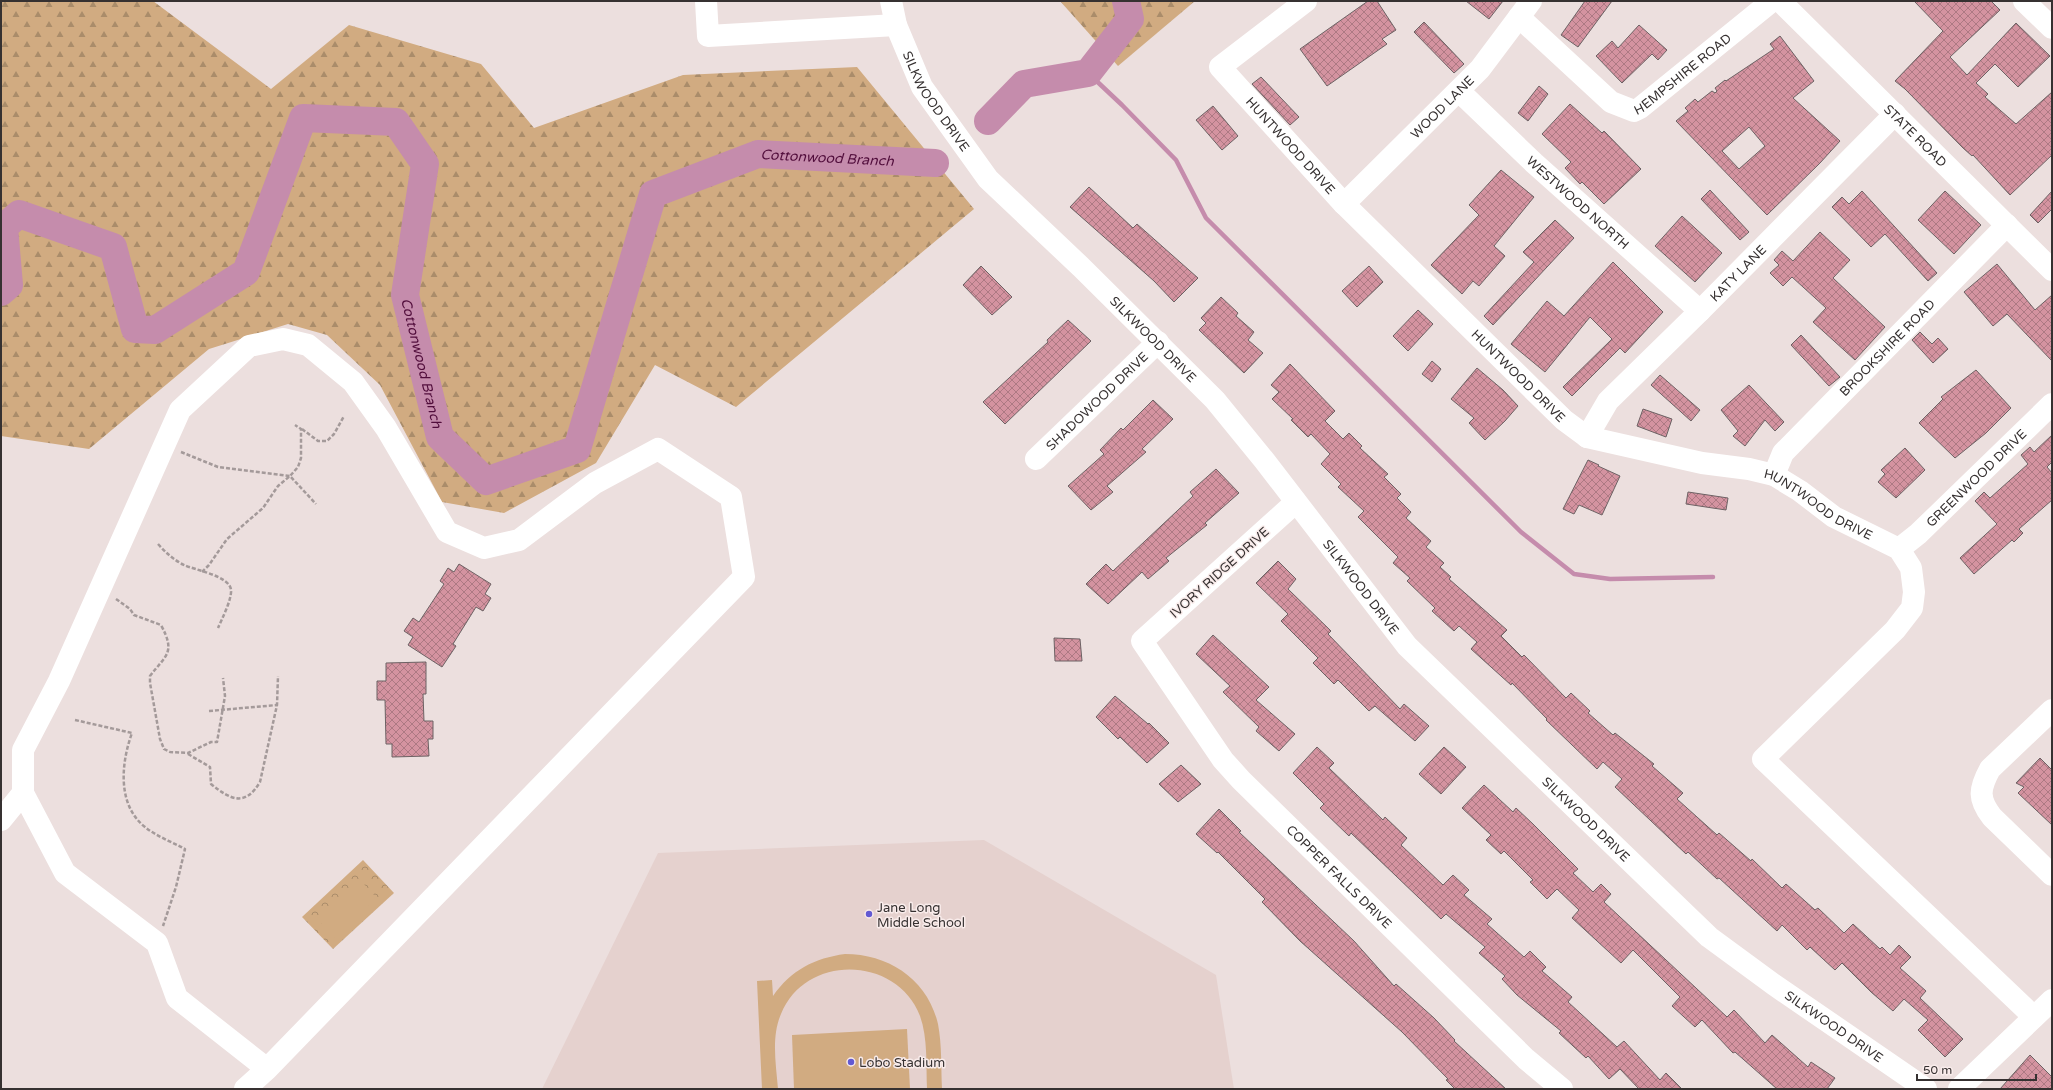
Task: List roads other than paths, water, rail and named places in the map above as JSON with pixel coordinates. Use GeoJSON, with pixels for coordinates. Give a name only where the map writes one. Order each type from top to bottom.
{"type":"FeatureCollection","features":[{"type":"Feature","properties":{"kind":"street"},"geometry":{"type":"LineString","coordinates":[[706,1],[708,36],[896,25]]}},
{"type":"Feature","properties":{"kind":"street","name":"SILKWOOD DRIVE"},"geometry":{"type":"LineString","coordinates":[[891,1],[896,25],[922,87],[988,179],[1158,342],[1215,400],[1264,460],[1407,646],[1709,937],[1773,984],[1926,1089]]}},
{"type":"Feature","properties":{"kind":"street","name":"HUNTWOOD DRIVE"},"geometry":{"type":"LineString","coordinates":[[1306,1],[1220,67],[1344,204],[1564,420],[1587,437],[1702,463],[1774,475],[1800,490],[1834,517],[1899,549]]}},
{"type":"Feature","properties":{"kind":"street","name":"HEMPSHIRE ROAD"},"geometry":{"type":"LineString","coordinates":[[1525,9],[1611,102],[1634,111],[1640,108],[1772,1]]}},
{"type":"Feature","properties":{"kind":"street","name":"STATE ROAD"},"geometry":{"type":"LineString","coordinates":[[1780,1],[2052,270]]}},
{"type":"Feature","properties":{"kind":"street"},"geometry":{"type":"LineString","coordinates":[[2024,1],[2052,28]]}},
{"type":"Feature","properties":{"kind":"street","name":"WOOD LANE"},"geometry":{"type":"LineString","coordinates":[[1344,204],[1480,69],[1525,9]]}},
{"type":"Feature","properties":{"kind":"street","name":"WESTWOOD NORTH"},"geometry":{"type":"LineString","coordinates":[[1458,91],[1534,163],[1700,311]]}},
{"type":"Feature","properties":{"kind":"street","name":"KATY LANE"},"geometry":{"type":"LineString","coordinates":[[1587,437],[1608,401],[1700,311],[1895,114]]}},
{"type":"Feature","properties":{"kind":"street","name":"BROOKSHIRE ROAD"},"geometry":{"type":"LineString","coordinates":[[1774,475],[1783,454],[2007,226]]}},
{"type":"Feature","properties":{"kind":"street"},"geometry":{"type":"LineString","coordinates":[[245,1089],[267,1069],[744,576],[731,497],[658,449],[595,483],[519,540],[484,548],[447,532],[386,428],[353,382],[308,345],[283,338],[249,346],[180,410],[59,681],[23,750],[23,793],[64,873],[157,943],[177,998],[267,1069]]}},
{"type":"Feature","properties":{"kind":"street","name":"SHADOWOOD DRIVE"},"geometry":{"type":"LineString","coordinates":[[1036,459],[1158,342]]}},
{"type":"Feature","properties":{"kind":"street","name":"GREENWOOD DRIVE"},"geometry":{"type":"LineString","coordinates":[[1899,549],[1918,534],[2052,404]]}},
{"type":"Feature","properties":{"kind":"street","name":"IVORY RIDGE DRIVE"},"geometry":{"type":"LineString","coordinates":[[1142,641],[1296,502]]}},
{"type":"Feature","properties":{"kind":"street"},"geometry":{"type":"LineString","coordinates":[[1899,549],[1911,568],[1914,592],[1912,608],[1896,630],[1763,759],[2034,1018]]}},
{"type":"Feature","properties":{"kind":"street","name":"COPPER FALLS DRIVE"},"geometry":{"type":"LineString","coordinates":[[1142,641],[1224,760],[1241,780],[1526,1058],[1562,1089]]}},
{"type":"Feature","properties":{"kind":"street"},"geometry":{"type":"LineString","coordinates":[[2052,710],[1990,769],[1984,781],[1981,796],[1984,807],[1992,817],[2052,875]]}},
{"type":"Feature","properties":{"kind":"street"},"geometry":{"type":"LineString","coordinates":[[1,820],[23,793]]}},
{"type":"Feature","properties":{"kind":"street"},"geometry":{"type":"LineString","coordinates":[[1959,1089],[2052,1000]]}},
{"type":"Feature","properties":{"kind":"waterway","name":"Cottonwood Branch"},"geometry":{"type":"LineString","coordinates":[[988,121],[1024,84],[1088,73],[1130,19],[1126,1]]}},
{"type":"Feature","properties":{"kind":"waterway"},"geometry":{"type":"LineString","coordinates":[[1088,73],[1176,160],[1206,218],[1521,532],[1574,574],[1610,579],[1713,577]]}},
{"type":"Feature","properties":{"kind":"waterway","name":"Cottonwood Branch"},"geometry":{"type":"LineString","coordinates":[[1,292],[9,285],[4,227],[19,214],[113,247],[135,329],[155,330],[246,272],[303,118],[396,122],[425,164],[405,295],[440,437],[486,481],[577,449],[653,194],[758,154],[935,163]]}},
{"type":"Feature","properties":{"kind":"place","name":"Jane Long Middle School"},"geometry":{"type":"Point","coordinates":[869,914]}},
{"type":"Feature","properties":{"kind":"place","name":"Lobo Stadium"},"geometry":{"type":"Point","coordinates":[851,1062]}}]}
